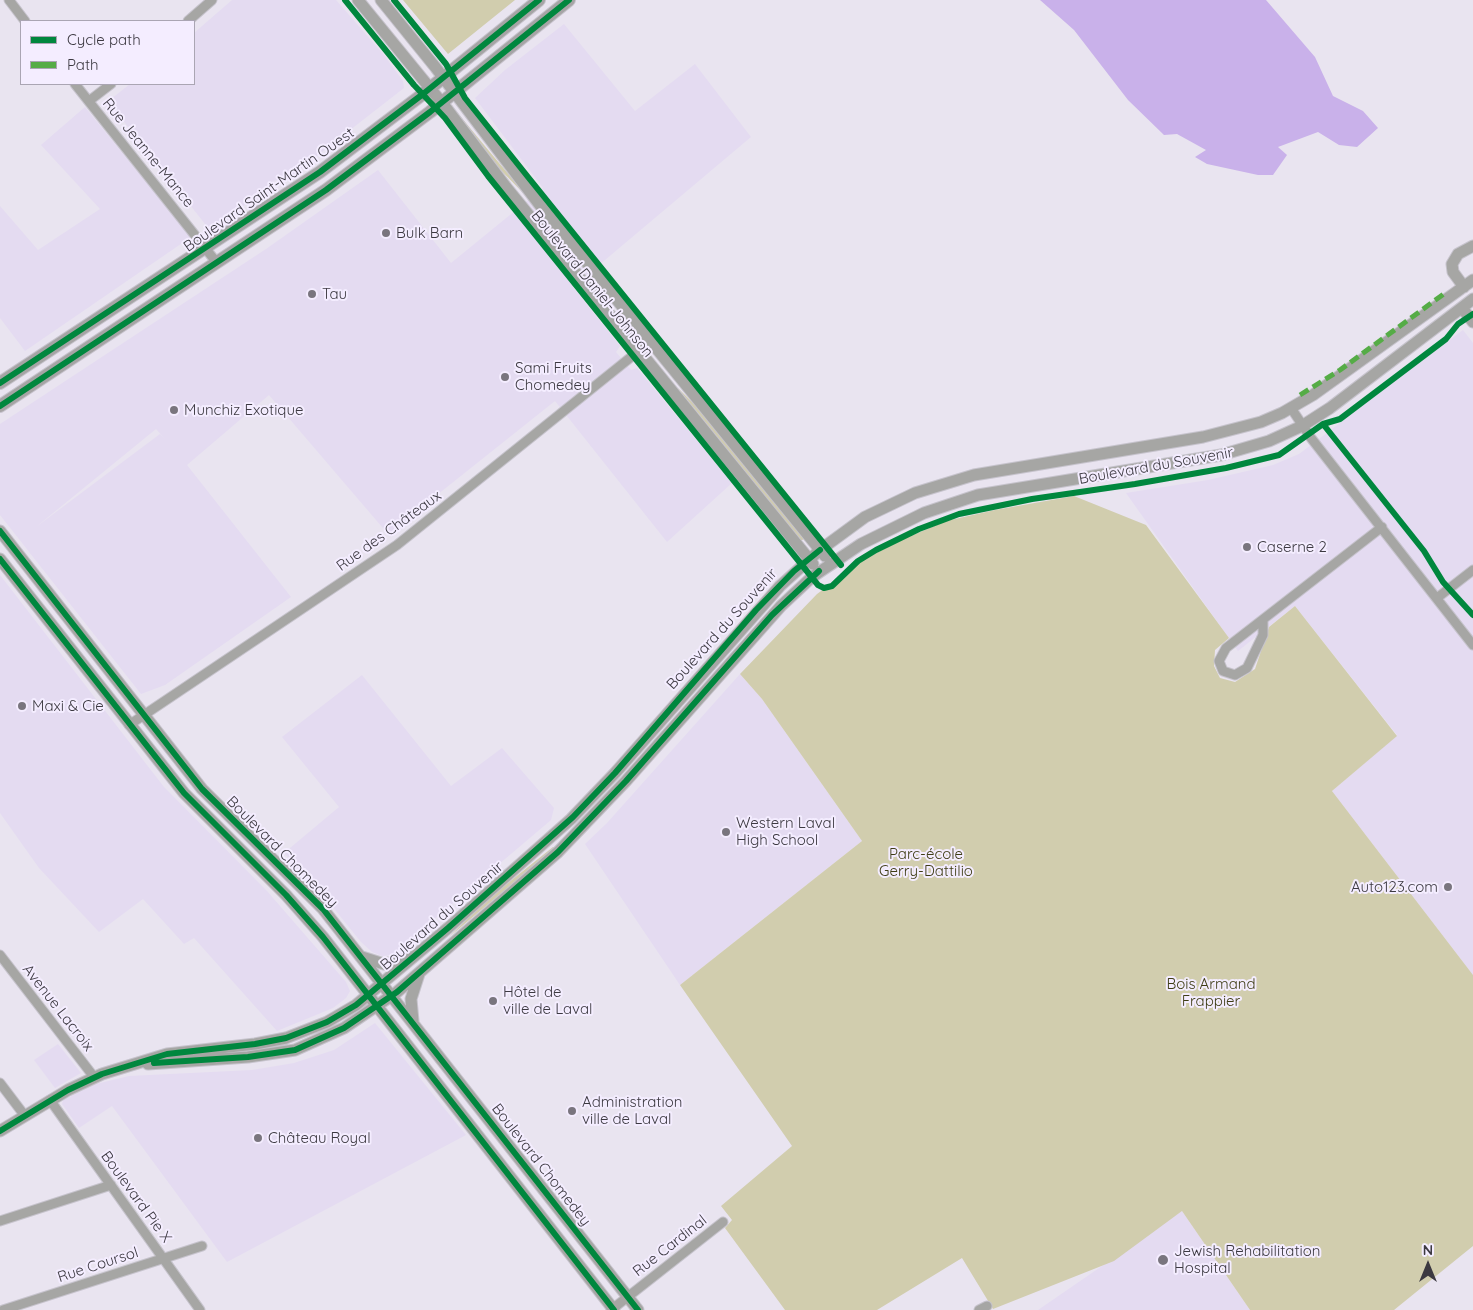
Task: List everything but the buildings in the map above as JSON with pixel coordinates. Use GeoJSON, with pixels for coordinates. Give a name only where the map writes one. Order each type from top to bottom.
{"type":"FeatureCollection","features":[{"type":"Feature","properties":{"kind":"main road","name":"Boulevard Saint-Martin Ouest"},"geometry":{"type":"LineString","coordinates":[[0,384],[326,168],[430,89],[539,0]]}},
{"type":"Feature","properties":{"kind":"main road","name":"Boulevard Saint-Martin Ouest"},"geometry":{"type":"LineString","coordinates":[[0,406],[326,190],[442,102],[569,0]]}},
{"type":"Feature","properties":{"kind":"street"},"geometry":{"type":"LineString","coordinates":[[8,0],[25,20]]}},
{"type":"Feature","properties":{"kind":"street"},"geometry":{"type":"LineString","coordinates":[[189,20],[212,0]]}},
{"type":"Feature","properties":{"kind":"street","name":"Boulevard Daniel-Johnson"},"geometry":{"type":"LineString","coordinates":[[358,0],[819,571]]}},
{"type":"Feature","properties":{"kind":"street","name":"Boulevard Daniel-Johnson"},"geometry":{"type":"LineString","coordinates":[[382,0],[540,204],[830,563]]}},
{"type":"Feature","properties":{"kind":"street","name":"Rue Jeanne-Mance"},"geometry":{"type":"LineString","coordinates":[[76,85],[217,263]]}},
{"type":"Feature","properties":{"kind":"street"},"geometry":{"type":"LineString","coordinates":[[89,101],[110,85]]}},
{"type":"Feature","properties":{"kind":"street"},"geometry":{"type":"LineString","coordinates":[[1468,283],[1453,272],[1452,264],[1458,254],[1473,246]]}},
{"type":"Feature","properties":{"kind":"street","name":"Boulevard du Souvenir"},"geometry":{"type":"LineString","coordinates":[[126,1066],[167,1054],[263,1042],[293,1036],[334,1019],[369,994],[573,817],[614,773],[756,610],[808,559],[865,517],[904,498],[942,484],[1004,469],[1214,435],[1261,422],[1291,408],[1350,370],[1468,283]]}},
{"type":"Feature","properties":{"kind":"street","name":"Boulevard du Souvenir"},"geometry":{"type":"LineString","coordinates":[[126,1066],[282,1053],[302,1047],[337,1032],[377,1006],[420,972],[558,852],[626,782],[776,610],[830,563],[892,527],[955,502],[1013,489],[1226,454],[1260,445],[1302,426],[1330,408],[1473,299]]}},
{"type":"Feature","properties":{"kind":"street"},"geometry":{"type":"LineString","coordinates":[[1462,308],[1473,322]]}},
{"type":"Feature","properties":{"kind":"street","name":"Rue des Châteaux"},"geometry":{"type":"LineString","coordinates":[[129,725],[397,545],[651,341]]}},
{"type":"Feature","properties":{"kind":"street"},"geometry":{"type":"LineString","coordinates":[[1291,408],[1302,426],[1473,645]]}},
{"type":"Feature","properties":{"kind":"street"},"geometry":{"type":"LineString","coordinates":[[1263,620],[1264,634],[1247,668],[1235,675],[1224,671],[1219,661],[1223,652],[1263,620],[1382,527]]}},
{"type":"Feature","properties":{"kind":"street","name":"Boulevard Chomedey"},"geometry":{"type":"LineString","coordinates":[[0,531],[207,795],[306,890],[361,957],[638,1310]]}},
{"type":"Feature","properties":{"kind":"street","name":"Boulevard Chomedey"},"geometry":{"type":"LineString","coordinates":[[0,559],[129,725],[200,810],[298,908],[369,994],[613,1309]]}},
{"type":"Feature","properties":{"kind":"street"},"geometry":{"type":"LineString","coordinates":[[1437,598],[1473,570]]}},
{"type":"Feature","properties":{"kind":"street","name":"Avenue Lacroix"},"geometry":{"type":"LineString","coordinates":[[0,955],[94,1077]]}},
{"type":"Feature","properties":{"kind":"street"},"geometry":{"type":"LineString","coordinates":[[361,957],[384,964],[415,956]]}},
{"type":"Feature","properties":{"kind":"street"},"geometry":{"type":"LineString","coordinates":[[413,1022],[411,999],[420,972]]}},
{"type":"Feature","properties":{"kind":"street"},"geometry":{"type":"LineString","coordinates":[[0,1131],[50,1100],[94,1077],[126,1066]]}},
{"type":"Feature","properties":{"kind":"street"},"geometry":{"type":"LineString","coordinates":[[0,1083],[25,1116]]}},
{"type":"Feature","properties":{"kind":"street","name":"Boulevard Pie X"},"geometry":{"type":"LineString","coordinates":[[50,1100],[200,1310]]}},
{"type":"Feature","properties":{"kind":"street"},"geometry":{"type":"LineString","coordinates":[[0,1221],[111,1185]]}},
{"type":"Feature","properties":{"kind":"street","name":"Rue Cardinal"},"geometry":{"type":"LineString","coordinates":[[613,1309],[724,1222]]}},
{"type":"Feature","properties":{"kind":"street","name":"Rue Coursol"},"geometry":{"type":"LineString","coordinates":[[3,1310],[202,1246]]}},
{"type":"Feature","properties":{"kind":"shaded area"},"geometry":{"type":"Polygon","coordinates":[[[232,0],[336,0],[384,55],[403,81],[404,88],[282,183],[276,180],[257,192],[258,196],[209,229],[110,104],[111,99],[129,85],[195,85],[195,32],[232,0]]]}},
{"type":"Feature","properties":{"kind":"shaded area"},"geometry":{"type":"Polygon","coordinates":[[[1040,0],[1266,0],[1315,57],[1333,96],[1363,111],[1378,128],[1357,147],[1339,145],[1318,132],[1278,147],[1287,155],[1273,175],[1258,175],[1207,164],[1195,157],[1206,150],[1177,134],[1164,135],[1128,100],[1074,30],[1040,0]]]}},
{"type":"Feature","properties":{"kind":"shaded area"},"geometry":{"type":"Polygon","coordinates":[[[564,24],[635,111],[695,64],[751,137],[573,287],[620,346],[616,352],[631,370],[637,368],[732,483],[667,542],[555,401],[388,534],[269,395],[187,465],[291,597],[165,685],[141,694],[0,515],[0,424],[266,249],[378,170],[451,263],[543,188],[475,98],[505,70],[564,24]],[[156,429],[36,527],[160,434],[165,439],[156,429]]]}},
{"type":"Feature","properties":{"kind":"shaded area"},"geometry":{"type":"Polygon","coordinates":[[[85,107],[191,237],[25,351],[0,318],[0,206],[38,250],[100,209],[41,145],[85,107]]]}},
{"type":"Feature","properties":{"kind":"shaded area"},"geometry":{"type":"Polygon","coordinates":[[[1463,330],[1473,343],[1473,975],[1332,791],[1397,735],[1295,606],[1238,651],[1126,493],[1208,480],[1273,465],[1299,454],[1463,330]]]}},
{"type":"Feature","properties":{"kind":"shaded area"},"geometry":{"type":"Polygon","coordinates":[[[0,575],[164,787],[267,891],[346,982],[350,991],[346,998],[333,1008],[277,1031],[194,938],[184,944],[143,899],[99,932],[39,868],[0,813],[0,575]]]}},
{"type":"Feature","properties":{"kind":"shaded area","name":"Western Laval High School"},"geometry":{"type":"Polygon","coordinates":[[[740,674],[762,699],[862,841],[680,985],[585,844],[607,823],[740,674]]]}},
{"type":"Feature","properties":{"kind":"shaded area"},"geometry":{"type":"Polygon","coordinates":[[[362,675],[451,786],[502,748],[554,808],[551,820],[392,955],[382,956],[372,952],[361,942],[319,890],[284,853],[339,807],[282,737],[362,675]]]}},
{"type":"Feature","properties":{"kind":"shaded area"},"geometry":{"type":"Polygon","coordinates":[[[375,1023],[466,1135],[227,1262],[112,1106],[79,1128],[62,1104],[63,1100],[96,1084],[129,1076],[252,1070],[294,1063],[334,1050],[375,1023]]]}},
{"type":"Feature","properties":{"kind":"shaded area"},"geometry":{"type":"Polygon","coordinates":[[[58,1044],[81,1073],[55,1088],[34,1060],[58,1044]]]}},
{"type":"Feature","properties":{"kind":"shaded area","name":"Jewish Rehabilitation Hospital"},"geometry":{"type":"Polygon","coordinates":[[[1182,1211],[1250,1310],[1038,1310],[1182,1211]]]}},
{"type":"Feature","properties":{"kind":"green space"},"geometry":{"type":"Polygon","coordinates":[[[403,0],[515,0],[448,54],[403,0]]]}},
{"type":"Feature","properties":{"kind":"green space"},"geometry":{"type":"Polygon","coordinates":[[[456,111],[489,151],[531,201],[487,156],[456,111]]]}},
{"type":"Feature","properties":{"kind":"green space"},"geometry":{"type":"Polygon","coordinates":[[[550,224],[599,285],[546,228],[550,224]]]}},
{"type":"Feature","properties":{"kind":"green space"},"geometry":{"type":"Polygon","coordinates":[[[677,387],[703,413],[805,538],[801,541],[677,387]]]}},
{"type":"Feature","properties":{"kind":"green space","name":"Bois Armand Frappier"},"geometry":{"type":"Polygon","coordinates":[[[1074,496],[1146,525],[1229,638],[1215,650],[1214,666],[1220,678],[1235,682],[1255,669],[1269,627],[1295,606],[1397,736],[1332,791],[1473,975],[1473,1246],[1394,1310],[1250,1310],[1182,1211],[1114,1261],[993,1309],[962,1258],[877,1310],[785,1310],[725,1228],[732,1220],[721,1206],[792,1146],[680,985],[862,841],[762,699],[740,674],[817,594],[863,560],[899,541],[946,521],[1074,496]]]}},
{"type":"Feature","properties":{"kind":"green space"},"geometry":{"type":"Polygon","coordinates":[[[553,847],[555,848],[449,937],[483,903],[553,847]]]}},
{"type":"Feature","properties":{"kind":"marked path"},"geometry":{"type":"LineString","coordinates":[[1300,395],[1340,370],[1445,293]]}},
{"type":"Feature","properties":{"kind":"cycle path"},"geometry":{"type":"LineString","coordinates":[[345,0],[414,85],[445,118],[488,176],[818,585],[824,588],[832,586],[858,561],[876,550],[919,529],[959,514],[1032,499],[1226,468],[1279,455],[1323,424],[1340,419],[1446,339],[1458,324],[1473,314]]}},
{"type":"Feature","properties":{"kind":"cycle path"},"geometry":{"type":"LineString","coordinates":[[394,0],[446,64],[465,98],[841,565]]}},
{"type":"Feature","properties":{"kind":"cycle path"},"geometry":{"type":"LineString","coordinates":[[0,383],[320,172],[423,94],[539,0]]}},
{"type":"Feature","properties":{"kind":"cycle path"},"geometry":{"type":"LineString","coordinates":[[0,406],[326,190],[430,112],[569,0]]}},
{"type":"Feature","properties":{"kind":"cycle path"},"geometry":{"type":"LineString","coordinates":[[1323,424],[1424,551],[1443,582],[1473,615]]}},
{"type":"Feature","properties":{"kind":"cycle path"},"geometry":{"type":"LineString","coordinates":[[0,531],[202,789],[323,909],[638,1310]]}},
{"type":"Feature","properties":{"kind":"cycle path"},"geometry":{"type":"LineString","coordinates":[[0,1131],[68,1090],[102,1074],[167,1054],[255,1044],[286,1038],[327,1022],[356,1005],[448,928],[573,817],[615,773],[756,610],[794,571],[820,550]]}},
{"type":"Feature","properties":{"kind":"cycle path"},"geometry":{"type":"LineString","coordinates":[[0,559],[184,793],[286,895],[323,937],[614,1310]]}},
{"type":"Feature","properties":{"kind":"cycle path"},"geometry":{"type":"LineString","coordinates":[[154,1063],[248,1057],[295,1050],[344,1028],[397,992],[558,852],[626,781],[772,615],[819,571]]}},
{"type":"Feature","properties":{"kind":"place","name":"Bulk Barn"},"geometry":{"type":"Point","coordinates":[386,233]}},
{"type":"Feature","properties":{"kind":"place","name":"Tau"},"geometry":{"type":"Point","coordinates":[312,294]}},
{"type":"Feature","properties":{"kind":"place","name":"Sami Fruits Chomedey"},"geometry":{"type":"Point","coordinates":[505,377]}},
{"type":"Feature","properties":{"kind":"place","name":"Munchiz Exotique"},"geometry":{"type":"Point","coordinates":[174,410]}},
{"type":"Feature","properties":{"kind":"place","name":"Caserne 2"},"geometry":{"type":"Point","coordinates":[1247,547]}},
{"type":"Feature","properties":{"kind":"place","name":"Maxi & Cie"},"geometry":{"type":"Point","coordinates":[22,706]}},
{"type":"Feature","properties":{"kind":"place","name":"Western Laval High School"},"geometry":{"type":"Point","coordinates":[726,832]}},
{"type":"Feature","properties":{"kind":"place","name":"Auto123.com"},"geometry":{"type":"Point","coordinates":[1448,887]}},
{"type":"Feature","properties":{"kind":"place","name":"Hôtel de ville de Laval"},"geometry":{"type":"Point","coordinates":[493,1001]}},
{"type":"Feature","properties":{"kind":"place","name":"Administration ville de Laval"},"geometry":{"type":"Point","coordinates":[572,1111]}},
{"type":"Feature","properties":{"kind":"place","name":"Château Royal"},"geometry":{"type":"Point","coordinates":[258,1138]}},
{"type":"Feature","properties":{"kind":"place","name":"Jewish Rehabilitation Hospital"},"geometry":{"type":"Point","coordinates":[1163,1260]}},
{"type":"Feature","properties":{"kind":"park label","name":"Parc-école Gerry-Dattilio"},"geometry":{"type":"Point","coordinates":[926,862]}}]}
